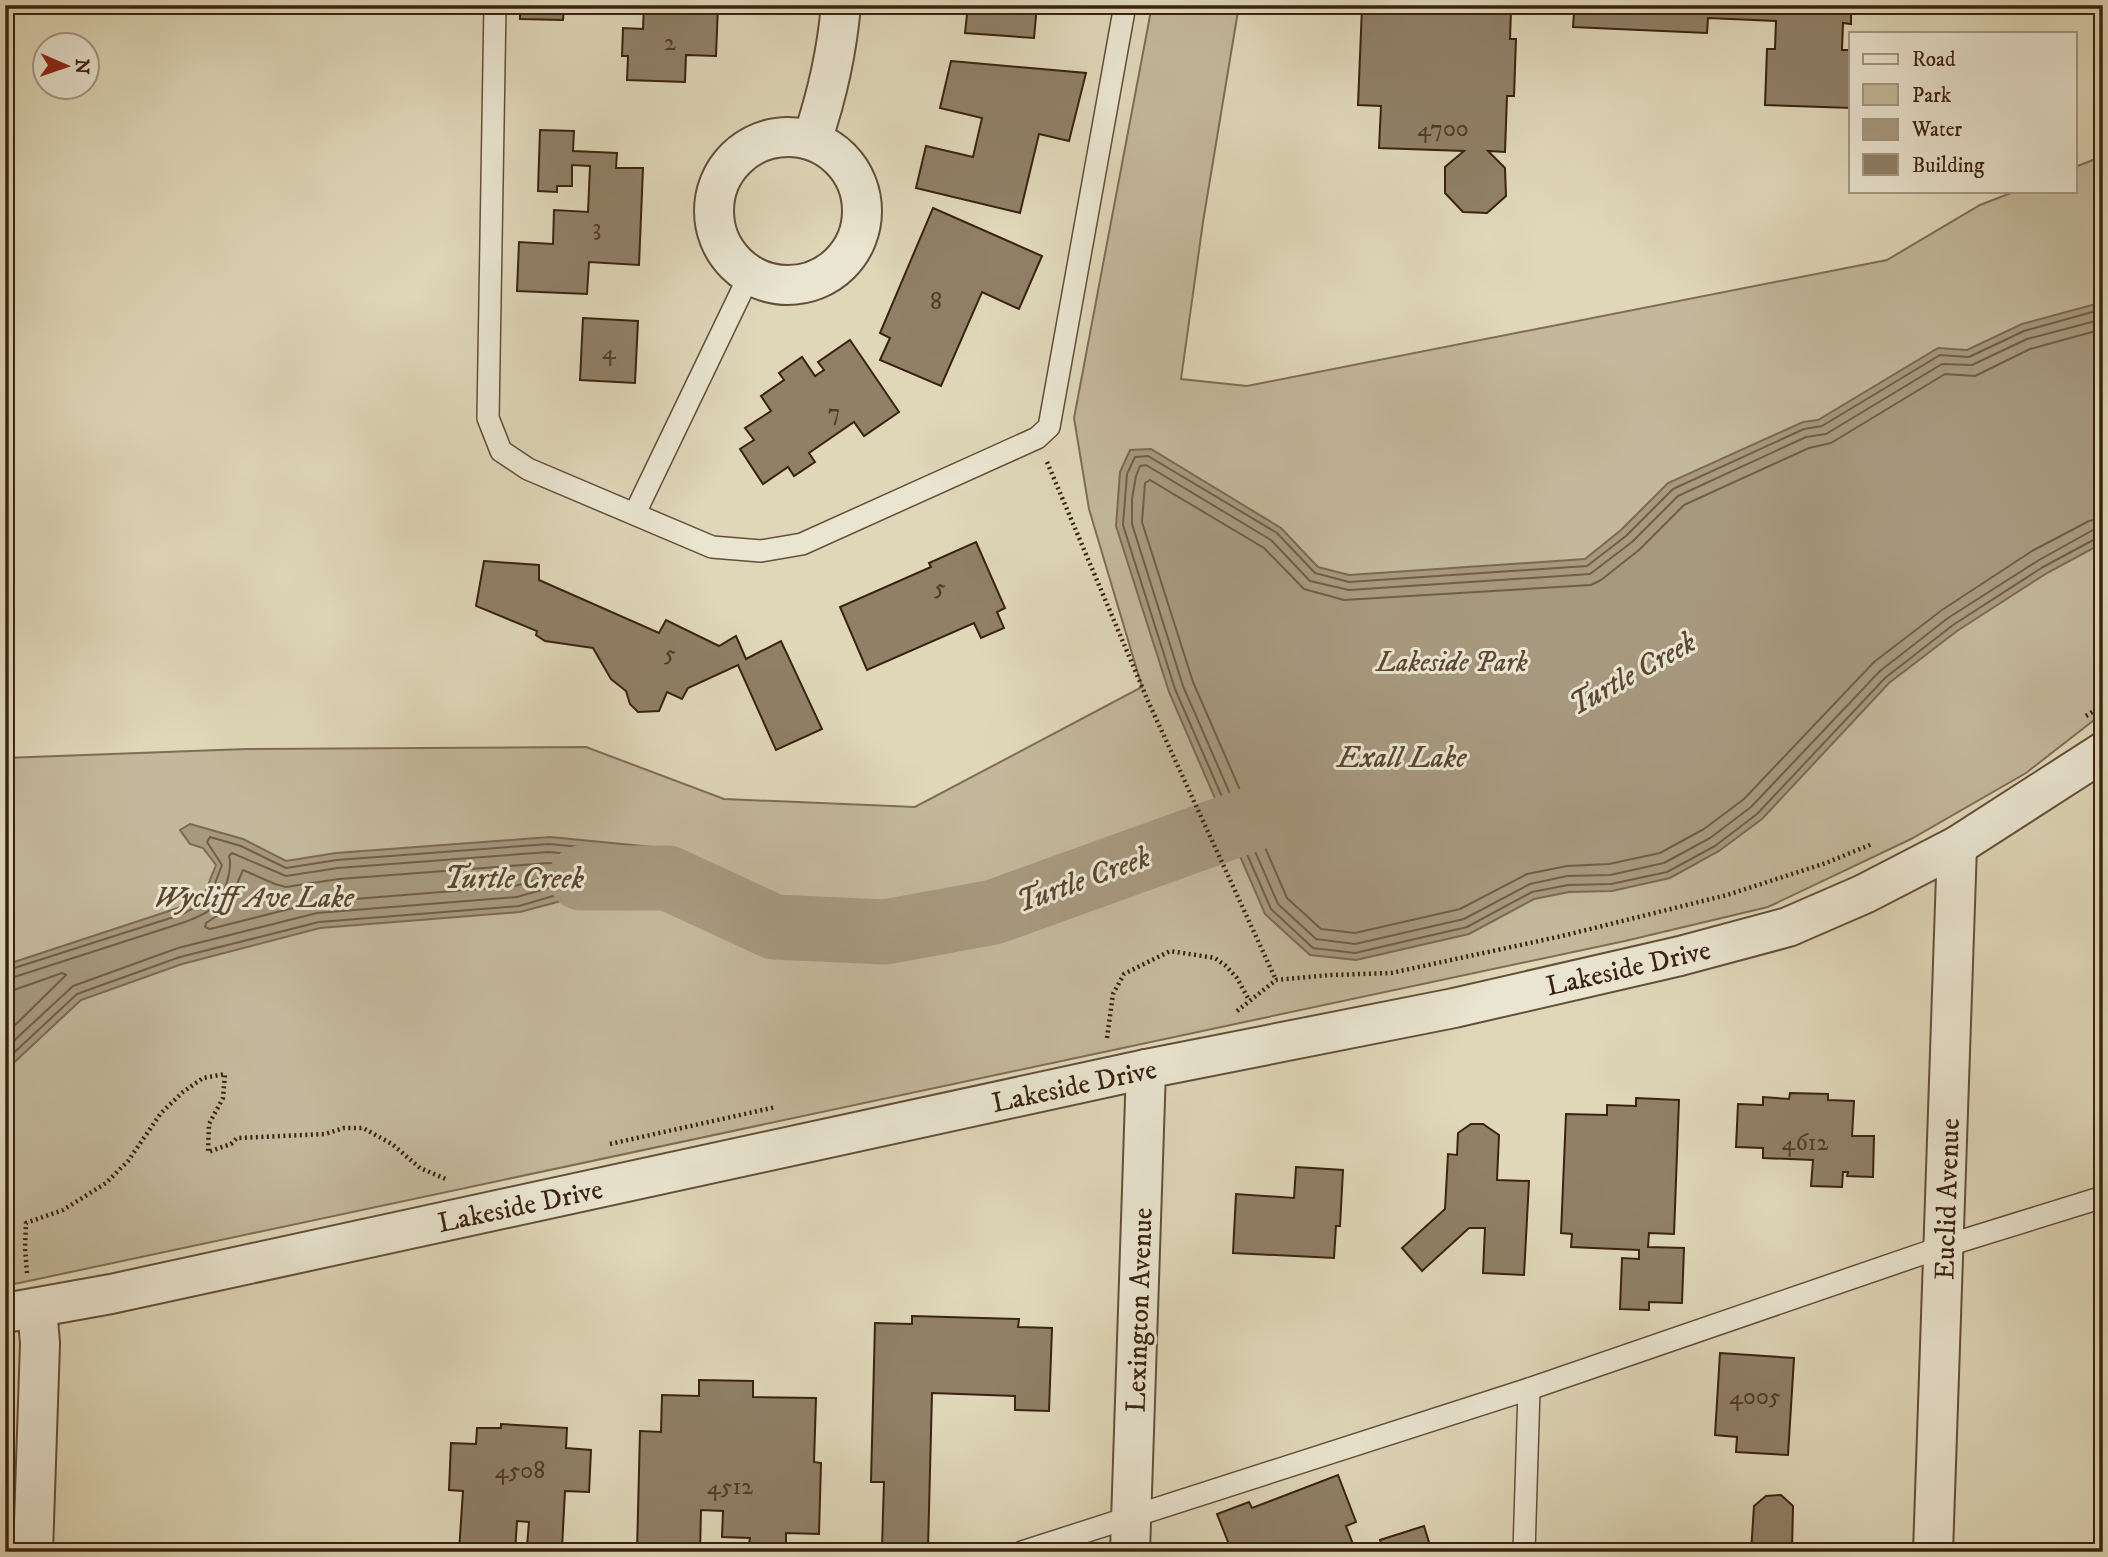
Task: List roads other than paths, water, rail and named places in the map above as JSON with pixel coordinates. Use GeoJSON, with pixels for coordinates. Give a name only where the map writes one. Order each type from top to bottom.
{"type":"FeatureCollection","features":[{"type":"Feature","properties":{"kind":"street"},"geometry":{"type":"LineString","coordinates":[[812,140],[838,39],[841,5]]}},
{"type":"Feature","properties":{"kind":"street"},"geometry":{"type":"LineString","coordinates":[[788,136],[812,140],[834,152],[851,171],[861,194],[862,218],[856,243],[842,264],[821,278],[798,286],[773,285],[749,276],[731,260],[719,239],[714,215],[716,191],[726,169],[743,152],[764,140],[788,136]]}},
{"type":"Feature","properties":{"kind":"street","name":"Lakeside Drive"},"geometry":{"type":"LineString","coordinates":[[23,1299],[111,1294],[1146,1069],[1454,1008],[1693,953],[1787,927],[1864,894],[1957,846],[2103,752]]}},
{"type":"Feature","properties":{"kind":"street","name":"Euclid Avenue"},"geometry":{"type":"LineString","coordinates":[[1933,1552],[1957,846]]}},
{"type":"Feature","properties":{"kind":"street","name":"Lexington Avenue"},"geometry":{"type":"LineString","coordinates":[[1131,1534],[1146,1069]]}},
{"type":"Feature","properties":{"kind":"street"},"geometry":{"type":"LineString","coordinates":[[23,1299],[40,1343],[33,1552]]}},
{"type":"Feature","properties":{"kind":"lane"},"geometry":{"type":"LineString","coordinates":[[495,5],[488,418],[501,451],[528,469],[712,547],[761,551],[802,544],[1037,438],[1049,427],[1125,5]]}},
{"type":"Feature","properties":{"kind":"lane"},"geometry":{"type":"LineString","coordinates":[[635,513],[749,276]]}},
{"type":"Feature","properties":{"kind":"lane"},"geometry":{"type":"LineString","coordinates":[[1022,1552],[1131,1534],[1529,1389],[1945,1246],[2103,1197]]}},
{"type":"Feature","properties":{"kind":"lane"},"geometry":{"type":"LineString","coordinates":[[1524,1552],[1529,1389]]}},
{"type":"Feature","properties":{"kind":"water","name":"Exall Lake"},"geometry":{"type":"Polygon","coordinates":[[[2103,302],[2103,543],[2047,573],[1957,631],[1889,683],[1762,819],[1719,851],[1670,878],[1612,891],[1569,892],[1534,899],[1469,934],[1356,960],[1310,955],[1265,914],[1169,692],[1116,526],[1120,472],[1130,450],[1151,449],[1281,528],[1318,567],[1349,575],[1585,559],[1621,530],[1668,483],[1803,422],[1818,420],[1938,348],[1967,350],[2022,324],[2103,302]]]}},
{"type":"Feature","properties":{"kind":"water","name":"Wycliff Ave Lake"},"geometry":{"type":"Polygon","coordinates":[[[190,824],[243,839],[286,861],[336,853],[550,837],[653,847],[669,851],[668,878],[638,897],[607,902],[561,901],[520,912],[320,928],[182,964],[81,1000],[5,1071],[5,965],[181,907],[204,895],[216,865],[203,848],[190,844],[180,830],[190,824]]]}},
{"type":"Feature","properties":{"kind":"waterway","name":"Turtle Creek"},"geometry":{"type":"LineString","coordinates":[[581,878],[668,878],[774,927],[885,932],[994,912],[1310,798]]}},
{"type":"Feature","properties":{"kind":"park label","name":"Lakeside Park"},"geometry":{"type":"Point","coordinates":[1452,661]}}]}
